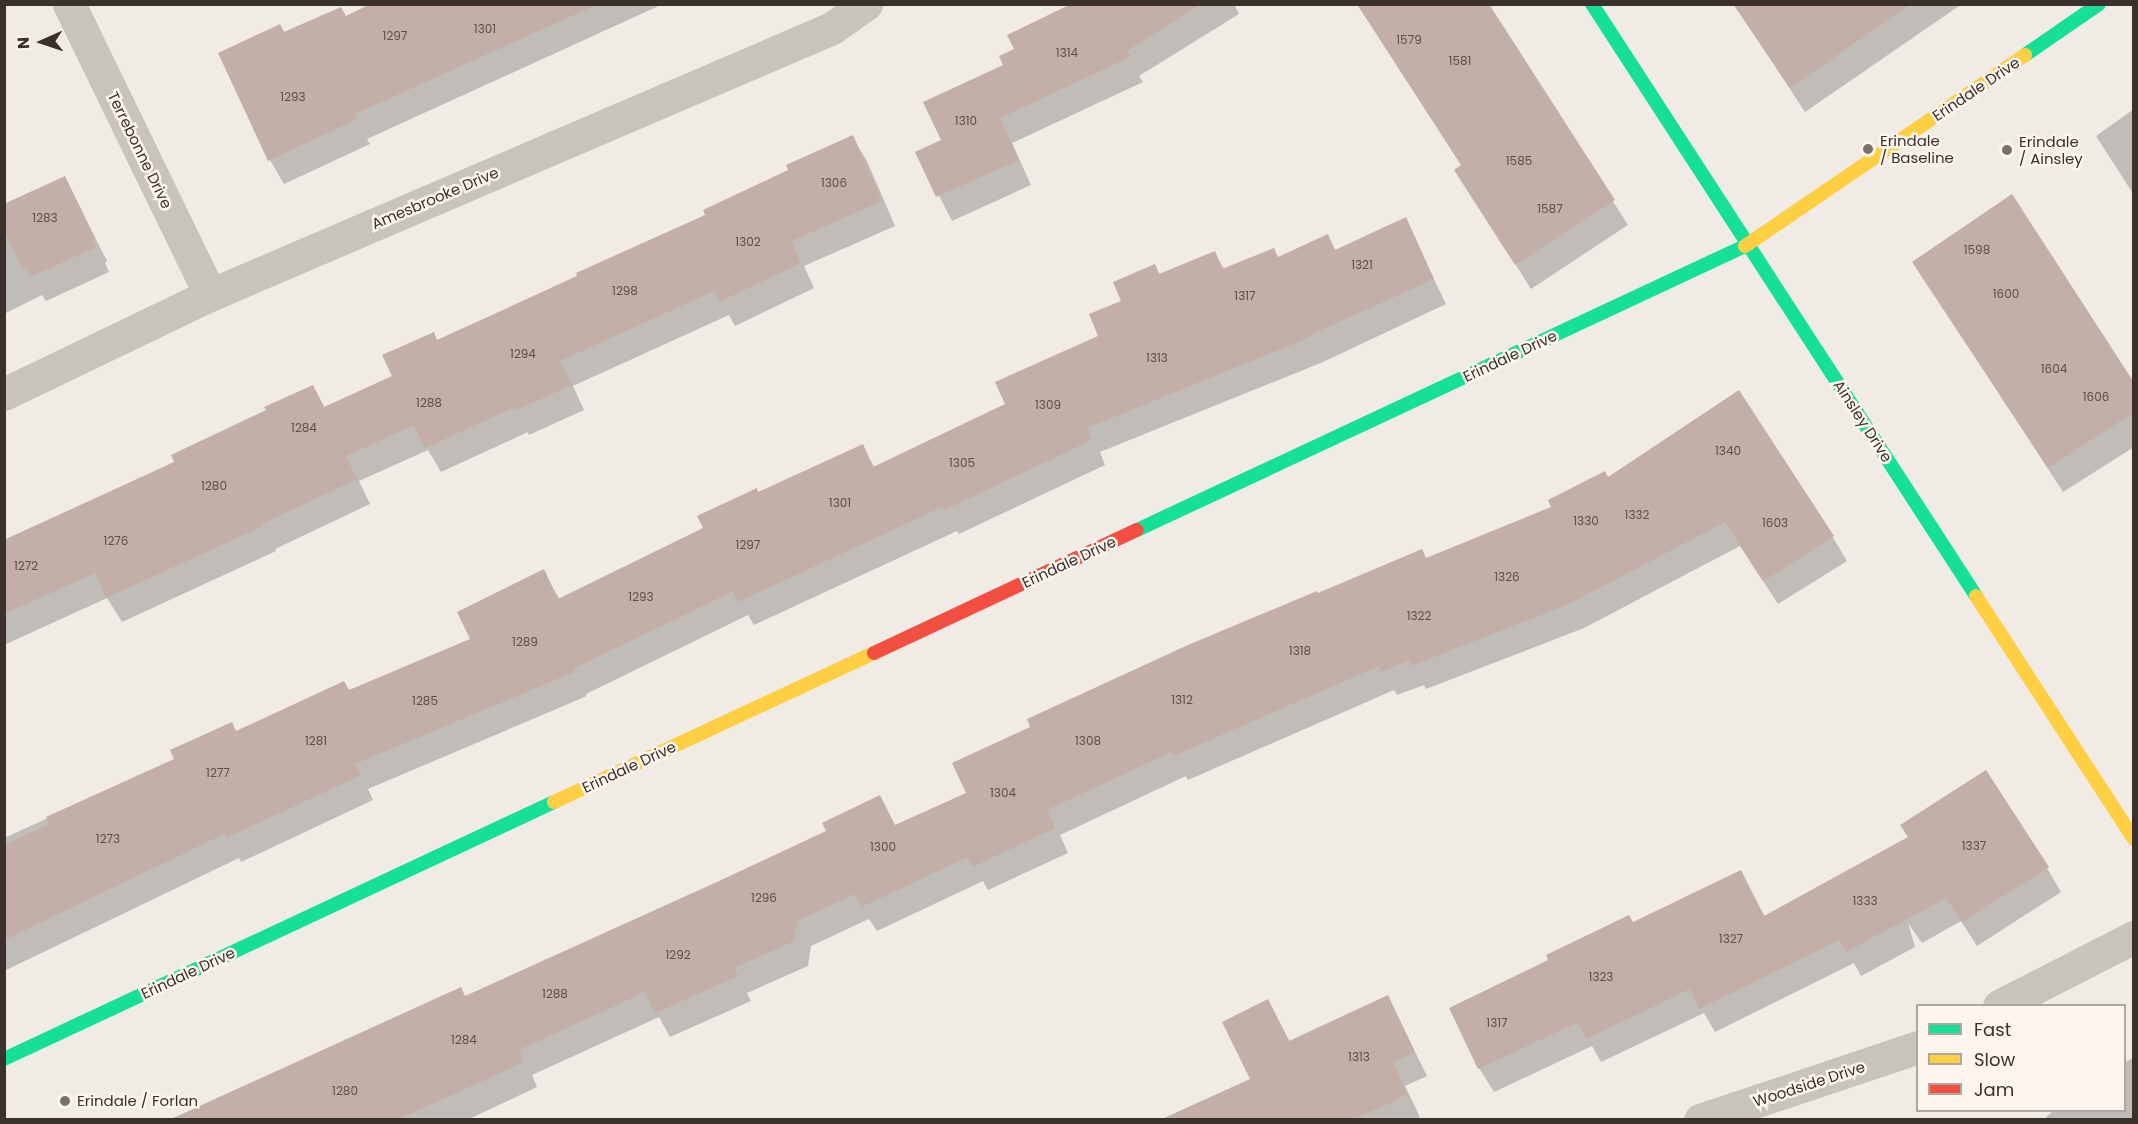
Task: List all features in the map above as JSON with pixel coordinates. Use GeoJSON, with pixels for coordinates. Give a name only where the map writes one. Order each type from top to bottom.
{"type":"FeatureCollection","features":[{"type":"Feature","properties":{"kind":"street","name":"Terrebonne Drive"},"geometry":{"type":"LineString","coordinates":[[69,4],[210,295]]}},
{"type":"Feature","properties":{"kind":"street","name":"Amesbrooke Drive"},"geometry":{"type":"LineString","coordinates":[[4,394],[210,295],[832,28],[866,4]]}},
{"type":"Feature","properties":{"kind":"street","name":"Ainsley Drive"},"geometry":{"type":"LineString","coordinates":[[1592,4],[2133,839]]}},
{"type":"Feature","properties":{"kind":"street","name":"Erindale Drive"},"geometry":{"type":"LineString","coordinates":[[4,1059],[1749,244],[2099,4]]}},
{"type":"Feature","properties":{"kind":"street"},"geometry":{"type":"LineString","coordinates":[[2001,1004],[2133,937]]}},
{"type":"Feature","properties":{"kind":"street","name":"Woodside Drive"},"geometry":{"type":"LineString","coordinates":[[1700,1119],[1916,1047]]}},
{"type":"Feature","properties":{"kind":"building"},"geometry":{"type":"Polygon","coordinates":[[[370,4],[598,4],[355,114],[357,119],[268,161],[218,53],[280,24],[284,32],[341,7],[346,16],[370,4]]]}},
{"type":"Feature","properties":{"kind":"building"},"geometry":{"type":"Polygon","coordinates":[[[1071,4],[1201,4],[1127,51],[1130,57],[1000,118],[1019,160],[936,197],[915,152],[941,140],[923,102],[1003,65],[999,56],[1014,49],[1007,35],[1071,4]]]}},
{"type":"Feature","properties":{"kind":"building"},"geometry":{"type":"Polygon","coordinates":[[[1357,4],[1489,4],[1615,200],[1515,265],[1454,170],[1461,165],[1357,4]]]}},
{"type":"Feature","properties":{"kind":"building"},"geometry":{"type":"Polygon","coordinates":[[[1733,4],[1911,4],[1790,88],[1733,4]]]}},
{"type":"Feature","properties":{"kind":"building"},"geometry":{"type":"Polygon","coordinates":[[[853,135],[882,201],[791,241],[801,263],[719,302],[714,291],[560,361],[572,385],[514,411],[513,408],[425,448],[414,425],[346,456],[357,479],[262,524],[263,526],[106,598],[95,573],[4,614],[4,540],[174,462],[171,455],[266,410],[264,407],[313,385],[324,407],[392,376],[382,355],[434,332],[437,340],[577,276],[576,273],[705,215],[703,210],[788,170],[786,165],[853,135]]]}},
{"type":"Feature","properties":{"kind":"building"},"geometry":{"type":"Polygon","coordinates":[[[65,176],[94,236],[92,238],[96,247],[30,277],[26,268],[23,269],[4,231],[4,204],[65,176]]]}},
{"type":"Feature","properties":{"kind":"building"},"geometry":{"type":"Polygon","coordinates":[[[2012,194],[2133,381],[2133,413],[2048,468],[1912,262],[2012,194]]]}},
{"type":"Feature","properties":{"kind":"building"},"geometry":{"type":"Polygon","coordinates":[[[1406,217],[1434,279],[1310,335],[1310,337],[1087,428],[1092,440],[944,510],[942,507],[738,602],[733,591],[573,669],[574,672],[355,764],[361,775],[226,838],[224,834],[4,940],[4,845],[50,824],[46,817],[174,759],[170,750],[232,722],[236,731],[344,681],[349,690],[470,639],[457,612],[544,569],[558,599],[703,528],[697,516],[757,488],[758,492],[863,444],[873,467],[1005,404],[995,382],[1098,336],[1089,314],[1121,301],[1113,282],[1155,264],[1159,274],[1215,251],[1222,269],[1274,248],[1278,257],[1328,234],[1335,250],[1406,217]]]}},
{"type":"Feature","properties":{"kind":"building"},"geometry":{"type":"Polygon","coordinates":[[[1739,390],[1834,536],[1767,579],[1762,580],[1725,522],[1569,604],[1411,666],[1409,660],[1381,672],[1379,666],[1173,756],[1171,752],[1047,810],[1055,828],[972,867],[968,857],[861,907],[855,894],[797,921],[794,941],[734,968],[738,976],[655,1013],[645,992],[519,1050],[524,1062],[399,1119],[171,1119],[461,987],[465,996],[717,882],[826,831],[822,823],[880,795],[895,825],[966,793],[952,763],[1030,727],[1027,719],[1188,645],[1317,591],[1318,593],[1422,549],[1426,558],[1551,507],[1548,500],[1605,471],[1608,477],[1739,390]]]}},
{"type":"Feature","properties":{"kind":"building"},"geometry":{"type":"Polygon","coordinates":[[[1986,770],[2049,867],[1962,922],[1946,898],[1846,952],[1839,940],[1699,1009],[1690,989],[1586,1039],[1578,1022],[1478,1069],[1449,1008],[1548,960],[1546,955],[1629,915],[1633,922],[1741,870],[1764,916],[1908,837],[1900,825],[1986,770]]]}},
{"type":"Feature","properties":{"kind":"building"},"geometry":{"type":"Polygon","coordinates":[[[1388,995],[1415,1052],[1393,1062],[1407,1093],[1393,1102],[1353,1119],[1162,1119],[1250,1079],[1222,1022],[1268,999],[1289,1041],[1388,995]]]}},
{"type":"Feature","properties":{"kind":"traffic: fast"},"geometry":{"type":"LineString","coordinates":[[1592,4],[1976,596]]}},
{"type":"Feature","properties":{"kind":"traffic: fast"},"geometry":{"type":"LineString","coordinates":[[2025,55],[2099,4]]}},
{"type":"Feature","properties":{"kind":"traffic: fast"},"geometry":{"type":"LineString","coordinates":[[1137,530],[1745,246]]}},
{"type":"Feature","properties":{"kind":"traffic: fast"},"geometry":{"type":"LineString","coordinates":[[4,1059],[554,802]]}},
{"type":"Feature","properties":{"kind":"traffic: slow"},"geometry":{"type":"LineString","coordinates":[[1745,246],[2025,55]]}},
{"type":"Feature","properties":{"kind":"traffic: slow"},"geometry":{"type":"LineString","coordinates":[[1976,596],[2134,839]]}},
{"type":"Feature","properties":{"kind":"traffic: slow"},"geometry":{"type":"LineString","coordinates":[[554,802],[874,653]]}},
{"type":"Feature","properties":{"kind":"traffic: jam"},"geometry":{"type":"LineString","coordinates":[[874,653],[1137,530]]}},
{"type":"Feature","properties":{"kind":"place","name":"Erindale / Baseline"},"geometry":{"type":"Point","coordinates":[1868,149]}},
{"type":"Feature","properties":{"kind":"place","name":"Erindale / Ainsley"},"geometry":{"type":"Point","coordinates":[2007,150]}},
{"type":"Feature","properties":{"kind":"place","name":"Erindale / Forlan"},"geometry":{"type":"Point","coordinates":[65,1101]}}]}
